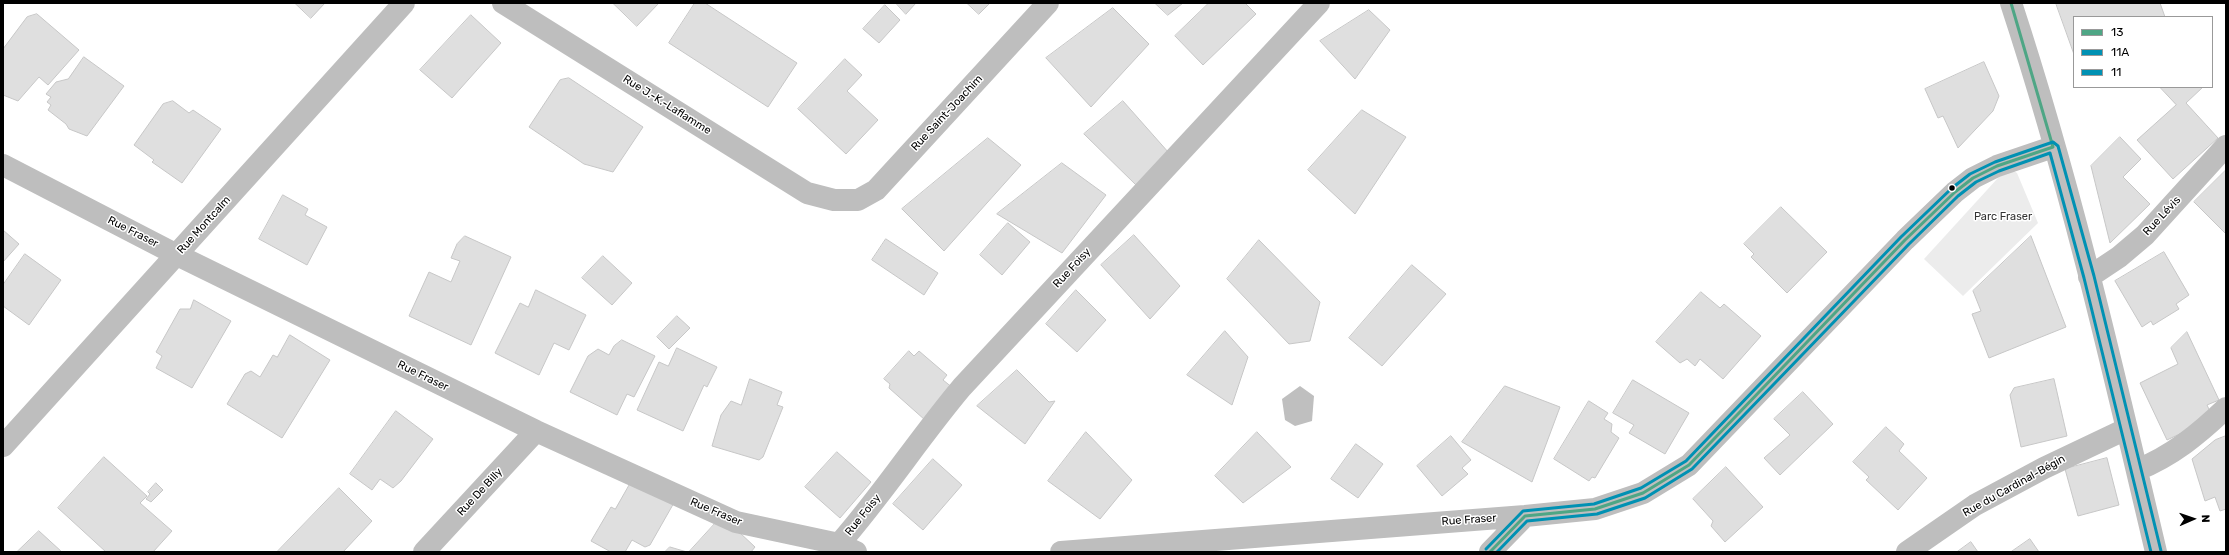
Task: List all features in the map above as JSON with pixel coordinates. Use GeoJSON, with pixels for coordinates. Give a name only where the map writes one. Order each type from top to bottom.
{"type":"FeatureCollection","features":[{"type":"Feature","properties":{"kind":"street","name":"Rue Montcalm"},"geometry":{"type":"LineString","coordinates":[[3,446],[404,3]]}},
{"type":"Feature","properties":{"kind":"street","name":"Rue J.-K.-Laflamme"},"geometry":{"type":"LineString","coordinates":[[503,3],[807,193],[834,200]]}},
{"type":"Feature","properties":{"kind":"street","name":"Rue Saint-Joachim"},"geometry":{"type":"LineString","coordinates":[[834,200],[858,200],[876,190],[1048,3]]}},
{"type":"Feature","properties":{"kind":"street","name":"Rue Foisy"},"geometry":{"type":"LineString","coordinates":[[847,548],[870,508],[930,425],[962,387],[1319,3]]}},
{"type":"Feature","properties":{"kind":"street"},"geometry":{"type":"LineString","coordinates":[[2011,3],[2089,277],[2156,552]]}},
{"type":"Feature","properties":{"kind":"street","name":"Rue Lévis"},"geometry":{"type":"LineString","coordinates":[[2089,277],[2145,235],[2226,146]]}},
{"type":"Feature","properties":{"kind":"street","name":"Rue Fraser"},"geometry":{"type":"LineString","coordinates":[[1061,552],[1525,516],[1595,509],[1643,493],[1689,465],[1905,240],[1955,192],[1973,178],[1997,166],[2053,147]]}},
{"type":"Feature","properties":{"kind":"street","name":"Rue Fraser"},"geometry":{"type":"LineString","coordinates":[[3,165],[177,255],[536,431],[736,522],[847,548]]}},
{"type":"Feature","properties":{"kind":"street"},"geometry":{"type":"LineString","coordinates":[[2137,470],[2167,456],[2203,430],[2226,408]]}},
{"type":"Feature","properties":{"kind":"street","name":"Rue du Cardinal-Bégin"},"geometry":{"type":"LineString","coordinates":[[1907,552],[1975,505],[2044,468],[2126,429]]}},
{"type":"Feature","properties":{"kind":"street","name":"Rue De Billy"},"geometry":{"type":"LineString","coordinates":[[424,552],[536,431]]}},
{"type":"Feature","properties":{"kind":"street"},"geometry":{"type":"LineString","coordinates":[[1490,552],[1525,516]]}},
{"type":"Feature","properties":{"kind":"green space","name":"Parc Fraser"},"geometry":{"type":"Polygon","coordinates":[[[2008,167],[2017,173],[2038,223],[1963,296],[1924,259],[2008,167]]]}},
{"type":"Feature","properties":{"kind":"shaded area"},"geometry":{"type":"Polygon","coordinates":[[[1300,386],[1314,396],[1312,421],[1295,426],[1285,420],[1282,399],[1300,386]]]}},
{"type":"Feature","properties":{"kind":"building"},"geometry":{"type":"Polygon","coordinates":[[[295,3],[325,3],[311,18],[295,3]]]}},
{"type":"Feature","properties":{"kind":"building"},"geometry":{"type":"Polygon","coordinates":[[[613,3],[659,3],[637,26],[613,3]]]}},
{"type":"Feature","properties":{"kind":"building"},"geometry":{"type":"Polygon","coordinates":[[[695,3],[705,3],[797,63],[768,107],[669,43],[695,3]]]}},
{"type":"Feature","properties":{"kind":"building"},"geometry":{"type":"Polygon","coordinates":[[[896,3],[916,3],[906,14],[896,3]]]}},
{"type":"Feature","properties":{"kind":"building"},"geometry":{"type":"Polygon","coordinates":[[[967,3],[990,3],[979,14],[967,3]]]}},
{"type":"Feature","properties":{"kind":"building"},"geometry":{"type":"Polygon","coordinates":[[[1155,3],[1183,3],[1168,15],[1155,3]]]}},
{"type":"Feature","properties":{"kind":"building"},"geometry":{"type":"Polygon","coordinates":[[[1209,3],[1245,3],[1256,14],[1203,65],[1175,36],[1209,3]]]}},
{"type":"Feature","properties":{"kind":"building"},"geometry":{"type":"Polygon","coordinates":[[[2056,3],[2160,3],[2165,16],[2073,16],[2073,51],[2056,3]]]}},
{"type":"Feature","properties":{"kind":"building"},"geometry":{"type":"Polygon","coordinates":[[[885,5],[900,20],[879,43],[863,29],[885,5]]]}},
{"type":"Feature","properties":{"kind":"building"},"geometry":{"type":"Polygon","coordinates":[[[1113,8],[1149,44],[1091,107],[1046,58],[1113,8]]]}},
{"type":"Feature","properties":{"kind":"building"},"geometry":{"type":"Polygon","coordinates":[[[1369,10],[1390,30],[1355,79],[1320,41],[1369,10]]]}},
{"type":"Feature","properties":{"kind":"building"},"geometry":{"type":"Polygon","coordinates":[[[37,14],[79,50],[48,85],[39,77],[18,101],[3,95],[3,49],[27,17],[37,14]]]}},
{"type":"Feature","properties":{"kind":"building"},"geometry":{"type":"Polygon","coordinates":[[[471,15],[501,43],[452,98],[420,70],[471,15]]]}},
{"type":"Feature","properties":{"kind":"building"},"geometry":{"type":"Polygon","coordinates":[[[84,57],[124,86],[87,136],[69,129],[66,124],[48,110],[51,105],[47,102],[51,97],[46,94],[56,82],[68,79],[84,57]]]}},
{"type":"Feature","properties":{"kind":"building"},"geometry":{"type":"Polygon","coordinates":[[[845,59],[862,75],[847,91],[878,120],[846,154],[798,109],[845,59]]]}},
{"type":"Feature","properties":{"kind":"building"},"geometry":{"type":"Polygon","coordinates":[[[1984,62],[1999,96],[1993,111],[1958,148],[1943,116],[1938,118],[1925,89],[1984,62]]]}},
{"type":"Feature","properties":{"kind":"building"},"geometry":{"type":"Polygon","coordinates":[[[569,78],[643,127],[613,172],[584,164],[529,127],[560,80],[569,78]]]}},
{"type":"Feature","properties":{"kind":"building"},"geometry":{"type":"Polygon","coordinates":[[[2161,88],[2202,88],[2186,103],[2218,138],[2173,179],[2137,140],[2176,105],[2161,88]]]}},
{"type":"Feature","properties":{"kind":"building"},"geometry":{"type":"Polygon","coordinates":[[[173,101],[189,113],[193,110],[221,129],[182,183],[152,162],[154,160],[134,145],[163,104],[173,101]]]}},
{"type":"Feature","properties":{"kind":"building"},"geometry":{"type":"Polygon","coordinates":[[[1123,101],[1169,153],[1136,185],[1084,134],[1123,101]]]}},
{"type":"Feature","properties":{"kind":"building"},"geometry":{"type":"Polygon","coordinates":[[[1362,110],[1406,137],[1355,214],[1308,170],[1362,110]]]}},
{"type":"Feature","properties":{"kind":"building"},"geometry":{"type":"Polygon","coordinates":[[[2120,137],[2141,159],[2123,177],[2150,204],[2110,243],[2091,166],[2120,137]]]}},
{"type":"Feature","properties":{"kind":"building"},"geometry":{"type":"Polygon","coordinates":[[[988,138],[1021,165],[944,251],[902,209],[988,138]]]}},
{"type":"Feature","properties":{"kind":"building"},"geometry":{"type":"Polygon","coordinates":[[[1062,163],[1106,195],[1062,253],[997,214],[1062,163]]]}},
{"type":"Feature","properties":{"kind":"building"},"geometry":{"type":"Polygon","coordinates":[[[2226,170],[2226,234],[2194,202],[2226,170]]]}},
{"type":"Feature","properties":{"kind":"building"},"geometry":{"type":"Polygon","coordinates":[[[283,195],[308,209],[305,215],[327,227],[307,265],[259,239],[283,195]]]}},
{"type":"Feature","properties":{"kind":"building"},"geometry":{"type":"Polygon","coordinates":[[[1781,207],[1827,252],[1787,293],[1751,257],[1754,254],[1744,244],[1781,207]]]}},
{"type":"Feature","properties":{"kind":"building"},"geometry":{"type":"Polygon","coordinates":[[[1008,223],[1030,242],[1002,275],[980,255],[1008,223]]]}},
{"type":"Feature","properties":{"kind":"building"},"geometry":{"type":"Polygon","coordinates":[[[3,230],[19,244],[3,262],[3,230]]]}},
{"type":"Feature","properties":{"kind":"building"},"geometry":{"type":"Polygon","coordinates":[[[1134,235],[1180,286],[1150,319],[1101,265],[1134,235]]]}},
{"type":"Feature","properties":{"kind":"building"},"geometry":{"type":"Polygon","coordinates":[[[465,236],[511,257],[471,345],[409,316],[429,272],[451,282],[460,261],[451,258],[457,244],[465,236]]]}},
{"type":"Feature","properties":{"kind":"building"},"geometry":{"type":"Polygon","coordinates":[[[2031,236],[2066,327],[1989,358],[1972,314],[1981,311],[1973,291],[2031,236]]]}},
{"type":"Feature","properties":{"kind":"building"},"geometry":{"type":"Polygon","coordinates":[[[886,239],[938,273],[924,295],[872,260],[886,239]]]}},
{"type":"Feature","properties":{"kind":"building"},"geometry":{"type":"Polygon","coordinates":[[[1259,240],[1320,302],[1310,341],[1289,344],[1227,279],[1259,240]]]}},
{"type":"Feature","properties":{"kind":"building"},"geometry":{"type":"Polygon","coordinates":[[[2164,252],[2189,295],[2176,304],[2179,309],[2153,325],[2151,321],[2142,327],[2115,281],[2164,252]]]}},
{"type":"Feature","properties":{"kind":"building"},"geometry":{"type":"Polygon","coordinates":[[[25,254],[61,280],[29,325],[3,306],[3,285],[25,254]]]}},
{"type":"Feature","properties":{"kind":"building"},"geometry":{"type":"Polygon","coordinates":[[[603,256],[632,283],[612,305],[582,278],[603,256]]]}},
{"type":"Feature","properties":{"kind":"building"},"geometry":{"type":"Polygon","coordinates":[[[1412,265],[1446,294],[1382,366],[1349,338],[1412,265]]]}},
{"type":"Feature","properties":{"kind":"building"},"geometry":{"type":"Polygon","coordinates":[[[536,290],[586,315],[569,350],[554,343],[539,375],[495,353],[520,303],[528,307],[536,290]]]}},
{"type":"Feature","properties":{"kind":"building"},"geometry":{"type":"Polygon","coordinates":[[[1076,290],[1106,320],[1077,352],[1046,324],[1076,290]]]}},
{"type":"Feature","properties":{"kind":"building"},"geometry":{"type":"Polygon","coordinates":[[[1701,292],[1720,308],[1724,304],[1761,336],[1723,379],[1700,359],[1695,366],[1687,359],[1680,363],[1656,342],[1701,292]]]}},
{"type":"Feature","properties":{"kind":"building"},"geometry":{"type":"Polygon","coordinates":[[[194,300],[231,321],[192,388],[156,368],[162,356],[156,352],[180,309],[190,309],[194,300]]]}},
{"type":"Feature","properties":{"kind":"building"},"geometry":{"type":"Polygon","coordinates":[[[677,316],[690,328],[669,349],[657,337],[677,316]]]}},
{"type":"Feature","properties":{"kind":"building"},"geometry":{"type":"Polygon","coordinates":[[[1225,331],[1248,357],[1232,405],[1187,375],[1225,331]]]}},
{"type":"Feature","properties":{"kind":"building"},"geometry":{"type":"Polygon","coordinates":[[[2187,332],[2219,400],[2207,405],[2213,418],[2167,440],[2140,383],[2178,364],[2171,348],[2187,332]]]}},
{"type":"Feature","properties":{"kind":"building"},"geometry":{"type":"Polygon","coordinates":[[[290,335],[330,360],[282,438],[227,404],[245,374],[251,371],[260,377],[273,355],[277,357],[290,335]]]}},
{"type":"Feature","properties":{"kind":"building"},"geometry":{"type":"Polygon","coordinates":[[[622,340],[655,356],[634,397],[627,394],[617,415],[570,392],[588,356],[598,349],[609,355],[614,346],[622,340]]]}},
{"type":"Feature","properties":{"kind":"building"},"geometry":{"type":"Polygon","coordinates":[[[677,348],[717,367],[707,387],[704,385],[683,431],[637,410],[659,362],[668,366],[677,348]]]}},
{"type":"Feature","properties":{"kind":"building"},"geometry":{"type":"Polygon","coordinates":[[[909,351],[914,356],[919,351],[947,375],[943,380],[953,388],[925,420],[889,388],[890,384],[884,379],[909,351]]]}},
{"type":"Feature","properties":{"kind":"building"},"geometry":{"type":"Polygon","coordinates":[[[1017,370],[1049,402],[1055,401],[1025,444],[977,406],[1017,370]]]}},
{"type":"Feature","properties":{"kind":"building"},"geometry":{"type":"Polygon","coordinates":[[[750,379],[782,392],[777,405],[783,407],[763,457],[759,460],[712,446],[721,415],[731,401],[741,405],[750,379]]]}},
{"type":"Feature","properties":{"kind":"building"},"geometry":{"type":"Polygon","coordinates":[[[2054,379],[2067,436],[2021,447],[2010,395],[2014,388],[2054,379]]]}},
{"type":"Feature","properties":{"kind":"building"},"geometry":{"type":"Polygon","coordinates":[[[1633,380],[1689,413],[1665,454],[1629,433],[1634,425],[1613,413],[1633,380]]]}},
{"type":"Feature","properties":{"kind":"building"},"geometry":{"type":"Polygon","coordinates":[[[1505,386],[1560,407],[1532,482],[1462,442],[1505,386]]]}},
{"type":"Feature","properties":{"kind":"building"},"geometry":{"type":"Polygon","coordinates":[[[1803,392],[1833,424],[1780,475],[1764,458],[1790,435],[1774,419],[1803,392]]]}},
{"type":"Feature","properties":{"kind":"building"},"geometry":{"type":"Polygon","coordinates":[[[1589,401],[1608,413],[1604,419],[1612,424],[1611,432],[1619,438],[1595,478],[1592,477],[1589,481],[1554,459],[1589,401]]]}},
{"type":"Feature","properties":{"kind":"building"},"geometry":{"type":"Polygon","coordinates":[[[396,411],[433,439],[401,481],[393,488],[380,479],[372,490],[350,474],[396,411]]]}},
{"type":"Feature","properties":{"kind":"building"},"geometry":{"type":"Polygon","coordinates":[[[1886,427],[1904,444],[1899,451],[1927,478],[1898,510],[1866,480],[1869,477],[1853,462],[1886,427]]]}},
{"type":"Feature","properties":{"kind":"building"},"geometry":{"type":"Polygon","coordinates":[[[1086,432],[1132,480],[1100,519],[1048,481],[1086,432]]]}},
{"type":"Feature","properties":{"kind":"building"},"geometry":{"type":"Polygon","coordinates":[[[1257,432],[1291,467],[1243,503],[1215,476],[1257,432]]]}},
{"type":"Feature","properties":{"kind":"building"},"geometry":{"type":"Polygon","coordinates":[[[1451,436],[1471,460],[1462,468],[1468,474],[1442,496],[1417,466],[1451,436]]]}},
{"type":"Feature","properties":{"kind":"building"},"geometry":{"type":"Polygon","coordinates":[[[2226,436],[2226,509],[2220,511],[2215,497],[2205,501],[2192,459],[2215,440],[2226,436]]]}},
{"type":"Feature","properties":{"kind":"building"},"geometry":{"type":"Polygon","coordinates":[[[1356,444],[1383,464],[1358,498],[1331,479],[1356,444]]]}},
{"type":"Feature","properties":{"kind":"building"},"geometry":{"type":"Polygon","coordinates":[[[837,452],[871,482],[840,518],[805,487],[837,452]]]}},
{"type":"Feature","properties":{"kind":"building"},"geometry":{"type":"Polygon","coordinates":[[[104,457],[147,496],[140,503],[172,531],[153,552],[106,552],[58,508],[104,457]]]}},
{"type":"Feature","properties":{"kind":"building"},"geometry":{"type":"Polygon","coordinates":[[[2107,458],[2119,505],[2078,516],[2065,469],[2107,458]]]}},
{"type":"Feature","properties":{"kind":"building"},"geometry":{"type":"Polygon","coordinates":[[[933,459],[962,485],[923,530],[893,504],[933,459]]]}},
{"type":"Feature","properties":{"kind":"building"},"geometry":{"type":"Polygon","coordinates":[[[1726,467],[1763,507],[1725,542],[1711,526],[1713,521],[1693,499],[1726,467]]]}},
{"type":"Feature","properties":{"kind":"building"},"geometry":{"type":"Polygon","coordinates":[[[634,477],[675,501],[650,545],[645,547],[632,540],[625,552],[611,552],[591,541],[611,507],[615,509],[634,477]]]}},
{"type":"Feature","properties":{"kind":"building"},"geometry":{"type":"Polygon","coordinates":[[[156,483],[163,490],[151,502],[146,499],[150,494],[148,492],[156,483]]]}},
{"type":"Feature","properties":{"kind":"building"},"geometry":{"type":"Polygon","coordinates":[[[339,488],[372,521],[343,552],[277,552],[339,488]]]}},
{"type":"Feature","properties":{"kind":"building"},"geometry":{"type":"Polygon","coordinates":[[[722,516],[755,547],[751,552],[689,552],[722,516]]]}},
{"type":"Feature","properties":{"kind":"building"},"geometry":{"type":"Polygon","coordinates":[[[39,531],[62,552],[17,552],[39,531]]]}},
{"type":"Feature","properties":{"kind":"building"},"geometry":{"type":"Polygon","coordinates":[[[2030,539],[2039,552],[2011,552],[2030,539]]]}},
{"type":"Feature","properties":{"kind":"building"},"geometry":{"type":"Polygon","coordinates":[[[1971,542],[1978,552],[1957,552],[1971,542]]]}},
{"type":"Feature","properties":{"kind":"building"},"geometry":{"type":"Polygon","coordinates":[[[670,547],[687,552],[665,552],[670,547]]]}},
{"type":"Feature","properties":{"kind":"transit line","name":"13"},"geometry":{"type":"LineString","coordinates":[[2011,3],[2053,147]]}},
{"type":"Feature","properties":{"kind":"transit line","name":"11"},"geometry":{"type":"LineString","coordinates":[[1486,549],[1523,511],[1594,504],[1641,488],[1686,461],[1901,237],[1952,188],[1970,174],[1995,162],[2053,142],[2058,146],[2094,276],[2161,551]]}},
{"type":"Feature","properties":{"kind":"transit line","name":"13"},"geometry":{"type":"LineString","coordinates":[[1525,516],[1595,509],[1643,493],[1689,465],[1905,240],[1955,192],[1973,178],[1997,166],[2053,147]]}},
{"type":"Feature","properties":{"kind":"transit line","name":"11A"},"geometry":{"type":"LineString","coordinates":[[1497,552],[1527,521],[1597,514],[1645,498],[1692,469],[1909,244],[1958,196],[1976,182],[1999,171],[2050,153],[2084,278],[2151,552]]}},
{"type":"Feature","properties":{"kind":"transit line","name":"13"},"geometry":{"type":"LineString","coordinates":[[1490,552],[1525,516]]}}]}
